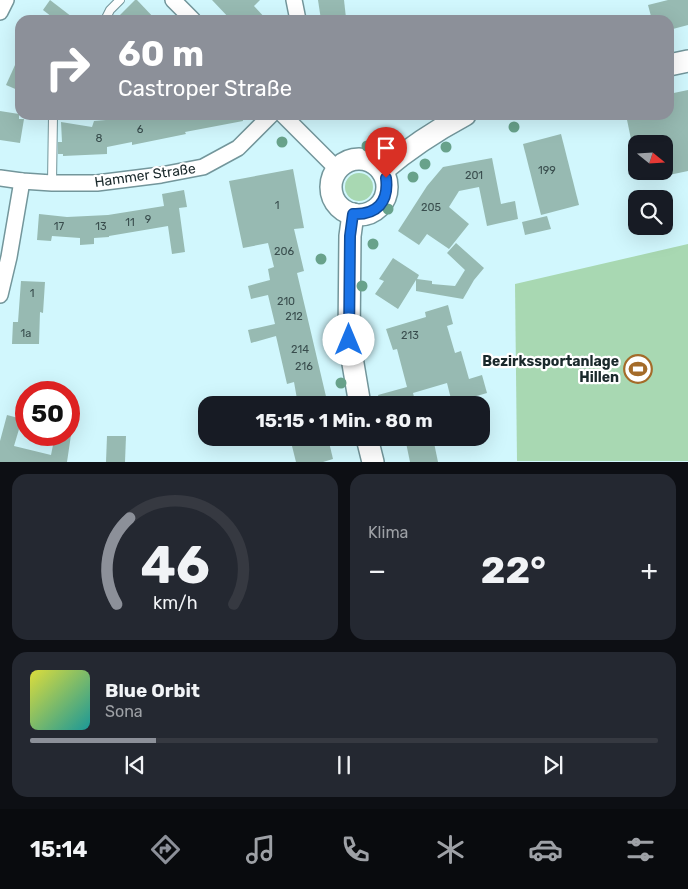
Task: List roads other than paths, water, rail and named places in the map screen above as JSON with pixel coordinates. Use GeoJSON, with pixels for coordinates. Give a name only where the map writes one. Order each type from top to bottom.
{"type":"FeatureCollection","features":[{"type":"Feature","properties":{"kind":"main road"},"geometry":{"type":"LineString","coordinates":[[674,64],[688,61]]}},
{"type":"Feature","properties":{"kind":"main road"},"geometry":{"type":"LineString","coordinates":[[382,171],[398,157],[434,132],[456,120]]}},
{"type":"Feature","properties":{"kind":"main road"},"geometry":{"type":"LineString","coordinates":[[360,158],[376,164],[382,171],[386,178],[386,195],[377,208],[370,213],[353,214],[339,207],[334,200],[331,192],[333,176],[343,163],[360,158]]}},
{"type":"Feature","properties":{"kind":"main road"},"geometry":{"type":"LineString","coordinates":[[353,214],[350,236],[349,340],[358,396]]}},
{"type":"Feature","properties":{"kind":"main road"},"geometry":{"type":"LineString","coordinates":[[369,446],[373,462]]}},
{"type":"Feature","properties":{"kind":"street"},"geometry":{"type":"LineString","coordinates":[[0,12],[6,0]]}},
{"type":"Feature","properties":{"kind":"street"},"geometry":{"type":"LineString","coordinates":[[173,0],[188,15]]}},
{"type":"Feature","properties":{"kind":"street"},"geometry":{"type":"LineString","coordinates":[[294,0],[297,15]]}},
{"type":"Feature","properties":{"kind":"street","name":"Hammer Straße"},"geometry":{"type":"LineString","coordinates":[[0,178],[52,183],[115,181],[202,167],[238,148],[266,120]]}},
{"type":"Feature","properties":{"kind":"street"},"geometry":{"type":"LineString","coordinates":[[288,120],[337,169]]}},
{"type":"Feature","properties":{"kind":"street"},"geometry":{"type":"LineString","coordinates":[[0,295],[9,257],[22,181]]}},
{"type":"Feature","properties":{"kind":"lane"},"geometry":{"type":"LineString","coordinates":[[108,15],[120,0]]}},
{"type":"Feature","properties":{"kind":"lane"},"geometry":{"type":"LineString","coordinates":[[52,183],[54,120]]}},
{"type":"Feature","properties":{"kind":"place","name":"Bezirkssportanlage Hillen"},"geometry":{"type":"Point","coordinates":[638,369]}}]}
